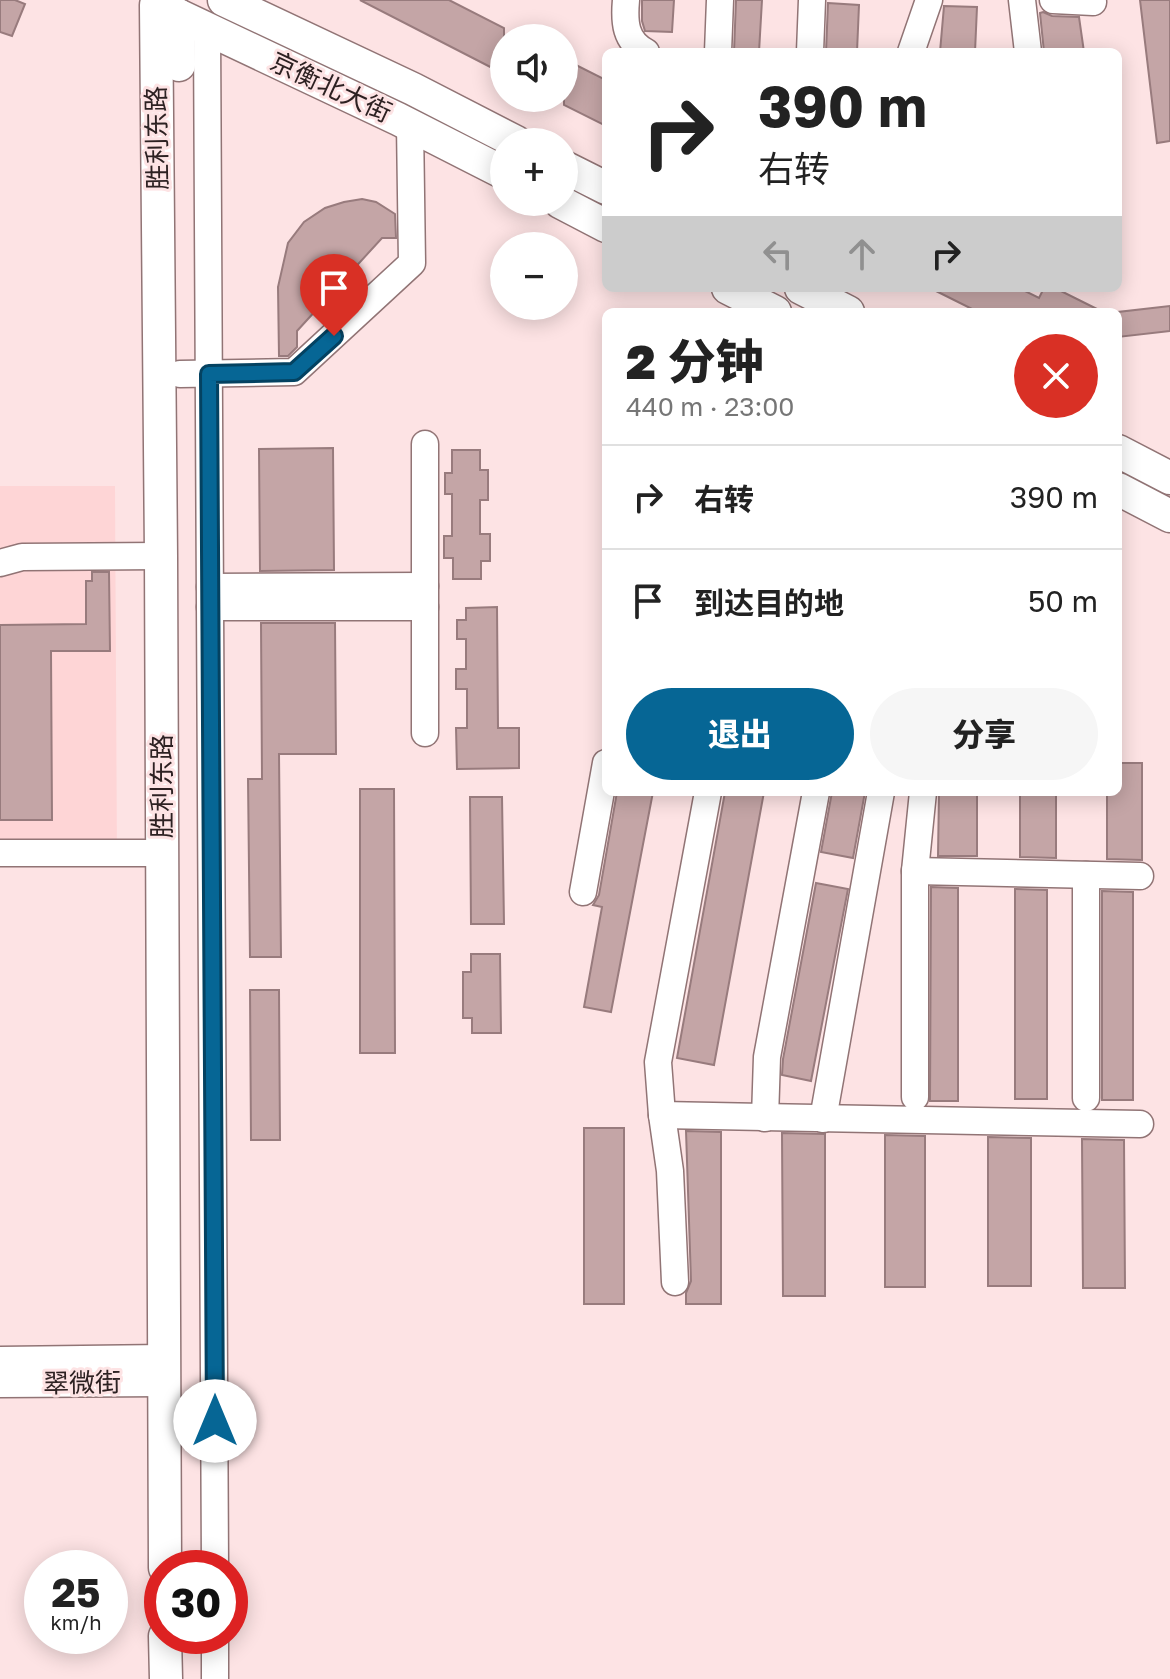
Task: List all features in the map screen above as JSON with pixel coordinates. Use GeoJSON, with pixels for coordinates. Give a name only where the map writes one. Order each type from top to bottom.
{"type":"FeatureCollection","features":[{"type":"Feature","properties":{"kind":"main road","name":"京衡北大街"},"geometry":{"type":"LineString","coordinates":[[224,0],[490,129]]}},
{"type":"Feature","properties":{"kind":"main road","name":"京衡北大街"},"geometry":{"type":"LineString","coordinates":[[172,12],[490,166]]}},
{"type":"Feature","properties":{"kind":"main road","name":"胜利东路"},"geometry":{"type":"LineString","coordinates":[[172,12],[195,374],[185,1550]]}},
{"type":"Feature","properties":{"kind":"main road","name":"胜利东路"},"geometry":{"type":"LineString","coordinates":[[165,1550],[161,556],[172,12]]}},
{"type":"Feature","properties":{"kind":"main road"},"geometry":{"type":"LineString","coordinates":[[578,174],[602,186]]}},
{"type":"Feature","properties":{"kind":"main road"},"geometry":{"type":"LineString","coordinates":[[578,211],[602,224]]}},
{"type":"Feature","properties":{"kind":"main road"},"geometry":{"type":"LineString","coordinates":[[736,292],[767,308]]}},
{"type":"Feature","properties":{"kind":"main road"},"geometry":{"type":"LineString","coordinates":[[812,292],[841,308]]}},
{"type":"Feature","properties":{"kind":"main road"},"geometry":{"type":"LineString","coordinates":[[1122,453],[1170,478]]}},
{"type":"Feature","properties":{"kind":"main road"},"geometry":{"type":"LineString","coordinates":[[1122,491],[1170,516]]}},
{"type":"Feature","properties":{"kind":"main road"},"geometry":{"type":"LineString","coordinates":[[165,1654],[166,1679]]}},
{"type":"Feature","properties":{"kind":"main road"},"geometry":{"type":"LineString","coordinates":[[185,1654],[186,1679]]}},
{"type":"Feature","properties":{"kind":"street"},"geometry":{"type":"LineString","coordinates":[[626,0],[624,23],[638,48]]}},
{"type":"Feature","properties":{"kind":"street"},"geometry":{"type":"LineString","coordinates":[[718,48],[720,0]]}},
{"type":"Feature","properties":{"kind":"street"},"geometry":{"type":"LineString","coordinates":[[810,48],[812,0]]}},
{"type":"Feature","properties":{"kind":"street"},"geometry":{"type":"LineString","coordinates":[[912,48],[928,0]]}},
{"type":"Feature","properties":{"kind":"street"},"geometry":{"type":"LineString","coordinates":[[1022,0],[1028,48]]}},
{"type":"Feature","properties":{"kind":"street"},"geometry":{"type":"LineString","coordinates":[[1053,0],[1093,2]]}},
{"type":"Feature","properties":{"kind":"street"},"geometry":{"type":"LineString","coordinates":[[215,1550],[210,597],[195,374],[294,372],[412,263],[410,125]]}},
{"type":"Feature","properties":{"kind":"street"},"geometry":{"type":"LineString","coordinates":[[425,444],[425,733]]}},
{"type":"Feature","properties":{"kind":"street"},"geometry":{"type":"LineString","coordinates":[[0,563],[22,557],[161,556]]}},
{"type":"Feature","properties":{"kind":"street"},"geometry":{"type":"LineString","coordinates":[[210,597],[425,596]]}},
{"type":"Feature","properties":{"kind":"street"},"geometry":{"type":"LineString","coordinates":[[583,892],[602,785]]}},
{"type":"Feature","properties":{"kind":"street"},"geometry":{"type":"LineString","coordinates":[[675,1282],[670,1171],[658,1062],[707,796]]}},
{"type":"Feature","properties":{"kind":"street"},"geometry":{"type":"LineString","coordinates":[[765,1118],[767,1057],[815,796]]}},
{"type":"Feature","properties":{"kind":"street"},"geometry":{"type":"LineString","coordinates":[[823,1119],[880,796]]}},
{"type":"Feature","properties":{"kind":"street"},"geometry":{"type":"LineString","coordinates":[[915,1097],[915,871],[923,796]]}},
{"type":"Feature","properties":{"kind":"street"},"geometry":{"type":"LineString","coordinates":[[0,853],[162,853]]}},
{"type":"Feature","properties":{"kind":"street"},"geometry":{"type":"LineString","coordinates":[[915,871],[1140,876]]}},
{"type":"Feature","properties":{"kind":"street"},"geometry":{"type":"LineString","coordinates":[[1086,875],[1086,1098]]}},
{"type":"Feature","properties":{"kind":"street"},"geometry":{"type":"LineString","coordinates":[[662,1115],[1140,1124]]}},
{"type":"Feature","properties":{"kind":"street","name":"翠微街"},"geometry":{"type":"LineString","coordinates":[[0,1360],[164,1370]]}},
{"type":"Feature","properties":{"kind":"street","name":"翠微街"},"geometry":{"type":"LineString","coordinates":[[0,1384],[164,1370]]}},
{"type":"Feature","properties":{"kind":"street"},"geometry":{"type":"LineString","coordinates":[[215,1654],[215,1679]]}},
{"type":"Feature","properties":{"kind":"shaded area"},"geometry":{"type":"Polygon","coordinates":[[[0,486],[115,486],[117,866],[0,866],[0,486]]]}},
{"type":"Feature","properties":{"kind":"building"},"geometry":{"type":"Polygon","coordinates":[[[0,0],[25,4],[12,36],[0,32],[0,0]]]}},
{"type":"Feature","properties":{"kind":"building"},"geometry":{"type":"Polygon","coordinates":[[[360,0],[449,0],[496,24],[490,24],[490,67],[360,0]]]}},
{"type":"Feature","properties":{"kind":"building"},"geometry":{"type":"Polygon","coordinates":[[[642,0],[674,0],[672,32],[645,31],[642,0]]]}},
{"type":"Feature","properties":{"kind":"building"},"geometry":{"type":"Polygon","coordinates":[[[736,0],[762,0],[759,48],[734,48],[736,0]]]}},
{"type":"Feature","properties":{"kind":"building"},"geometry":{"type":"Polygon","coordinates":[[[1140,0],[1170,0],[1170,141],[1157,143],[1140,0]]]}},
{"type":"Feature","properties":{"kind":"building"},"geometry":{"type":"Polygon","coordinates":[[[828,3],[859,5],[857,48],[826,48],[828,3]]]}},
{"type":"Feature","properties":{"kind":"building"},"geometry":{"type":"Polygon","coordinates":[[[944,6],[977,7],[975,48],[940,48],[944,6]]]}},
{"type":"Feature","properties":{"kind":"building"},"geometry":{"type":"Polygon","coordinates":[[[1040,13],[1079,17],[1083,48],[1044,48],[1040,13]]]}},
{"type":"Feature","properties":{"kind":"building"},"geometry":{"type":"Polygon","coordinates":[[[578,66],[602,78],[602,124],[578,112],[578,66]]]}},
{"type":"Feature","properties":{"kind":"building"},"geometry":{"type":"Polygon","coordinates":[[[362,199],[376,202],[395,214],[396,238],[382,238],[297,331],[297,347],[288,356],[279,356],[278,287],[288,243],[304,222],[325,208],[362,199]]]}},
{"type":"Feature","properties":{"kind":"building"},"geometry":{"type":"Polygon","coordinates":[[[938,292],[1027,292],[1039,298],[1042,292],[1063,292],[1095,308],[970,308],[938,292]]]}},
{"type":"Feature","properties":{"kind":"building"},"geometry":{"type":"Polygon","coordinates":[[[1170,306],[1170,331],[1122,337],[1122,312],[1170,306]]]}},
{"type":"Feature","properties":{"kind":"building"},"geometry":{"type":"Polygon","coordinates":[[[333,448],[334,570],[260,571],[259,449],[333,448]]]}},
{"type":"Feature","properties":{"kind":"building"},"geometry":{"type":"Polygon","coordinates":[[[452,450],[480,450],[480,470],[488,470],[488,500],[480,500],[480,534],[490,534],[490,561],[481,561],[481,579],[453,579],[453,558],[444,558],[444,536],[452,536],[452,494],[445,494],[445,473],[452,473],[452,450]]]}},
{"type":"Feature","properties":{"kind":"building"},"geometry":{"type":"Polygon","coordinates":[[[92,572],[109,572],[110,651],[51,651],[52,820],[0,820],[0,625],[86,624],[86,581],[92,581],[92,572]]]}},
{"type":"Feature","properties":{"kind":"building"},"geometry":{"type":"Polygon","coordinates":[[[497,607],[498,728],[519,728],[519,768],[457,769],[456,728],[467,728],[467,689],[456,689],[456,669],[466,669],[466,639],[457,639],[457,620],[466,620],[466,608],[497,607]]]}},
{"type":"Feature","properties":{"kind":"building"},"geometry":{"type":"Polygon","coordinates":[[[261,623],[335,623],[336,754],[279,754],[281,957],[250,957],[248,779],[262,779],[261,623]]]}},
{"type":"Feature","properties":{"kind":"building"},"geometry":{"type":"Polygon","coordinates":[[[1122,763],[1142,763],[1142,860],[1107,859],[1107,796],[1122,796],[1122,763]]]}},
{"type":"Feature","properties":{"kind":"building"},"geometry":{"type":"Polygon","coordinates":[[[360,789],[394,789],[395,1053],[360,1053],[360,789]]]}},
{"type":"Feature","properties":{"kind":"building"},"geometry":{"type":"Polygon","coordinates":[[[616,796],[652,796],[611,1012],[584,1007],[602,907],[593,905],[599,895],[616,796]]]}},
{"type":"Feature","properties":{"kind":"building"},"geometry":{"type":"Polygon","coordinates":[[[724,796],[763,796],[714,1065],[677,1058],[724,796]]]}},
{"type":"Feature","properties":{"kind":"building"},"geometry":{"type":"Polygon","coordinates":[[[831,796],[864,796],[853,858],[821,852],[831,796]]]}},
{"type":"Feature","properties":{"kind":"building"},"geometry":{"type":"Polygon","coordinates":[[[939,796],[977,796],[977,856],[938,856],[939,796]]]}},
{"type":"Feature","properties":{"kind":"building"},"geometry":{"type":"Polygon","coordinates":[[[1020,796],[1056,796],[1056,858],[1020,857],[1020,796]]]}},
{"type":"Feature","properties":{"kind":"building"},"geometry":{"type":"Polygon","coordinates":[[[470,797],[502,797],[504,924],[471,924],[470,797]]]}},
{"type":"Feature","properties":{"kind":"building"},"geometry":{"type":"Polygon","coordinates":[[[816,883],[848,889],[811,1081],[782,1075],[816,883]]]}},
{"type":"Feature","properties":{"kind":"building"},"geometry":{"type":"Polygon","coordinates":[[[931,887],[958,888],[958,1101],[930,1101],[931,887]]]}},
{"type":"Feature","properties":{"kind":"building"},"geometry":{"type":"Polygon","coordinates":[[[1015,889],[1047,890],[1047,1099],[1015,1099],[1015,889]]]}},
{"type":"Feature","properties":{"kind":"building"},"geometry":{"type":"Polygon","coordinates":[[[1102,891],[1133,892],[1133,1100],[1102,1100],[1102,891]]]}},
{"type":"Feature","properties":{"kind":"building"},"geometry":{"type":"Polygon","coordinates":[[[471,954],[500,954],[501,1033],[472,1033],[472,1018],[463,1018],[463,972],[471,972],[471,954]]]}},
{"type":"Feature","properties":{"kind":"building"},"geometry":{"type":"Polygon","coordinates":[[[250,990],[279,990],[280,1140],[251,1140],[250,990]]]}},
{"type":"Feature","properties":{"kind":"building"},"geometry":{"type":"Polygon","coordinates":[[[584,1128],[624,1128],[624,1304],[584,1304],[584,1128]]]}},
{"type":"Feature","properties":{"kind":"building"},"geometry":{"type":"Polygon","coordinates":[[[686,1131],[721,1132],[721,1304],[686,1304],[691,1281],[686,1131]]]}},
{"type":"Feature","properties":{"kind":"building"},"geometry":{"type":"Polygon","coordinates":[[[782,1133],[825,1134],[825,1296],[783,1296],[782,1133]]]}},
{"type":"Feature","properties":{"kind":"building"},"geometry":{"type":"Polygon","coordinates":[[[885,1135],[925,1136],[925,1287],[885,1287],[885,1135]]]}},
{"type":"Feature","properties":{"kind":"building"},"geometry":{"type":"Polygon","coordinates":[[[988,1137],[1031,1138],[1031,1286],[988,1286],[988,1137]]]}},
{"type":"Feature","properties":{"kind":"building"},"geometry":{"type":"Polygon","coordinates":[[[1082,1139],[1124,1140],[1125,1288],[1083,1288],[1082,1139]]]}},
{"type":"Feature","properties":{"kind":"route"},"geometry":{"type":"LineString","coordinates":[[215,1421],[209,374],[294,372],[334,336]]}}]}
